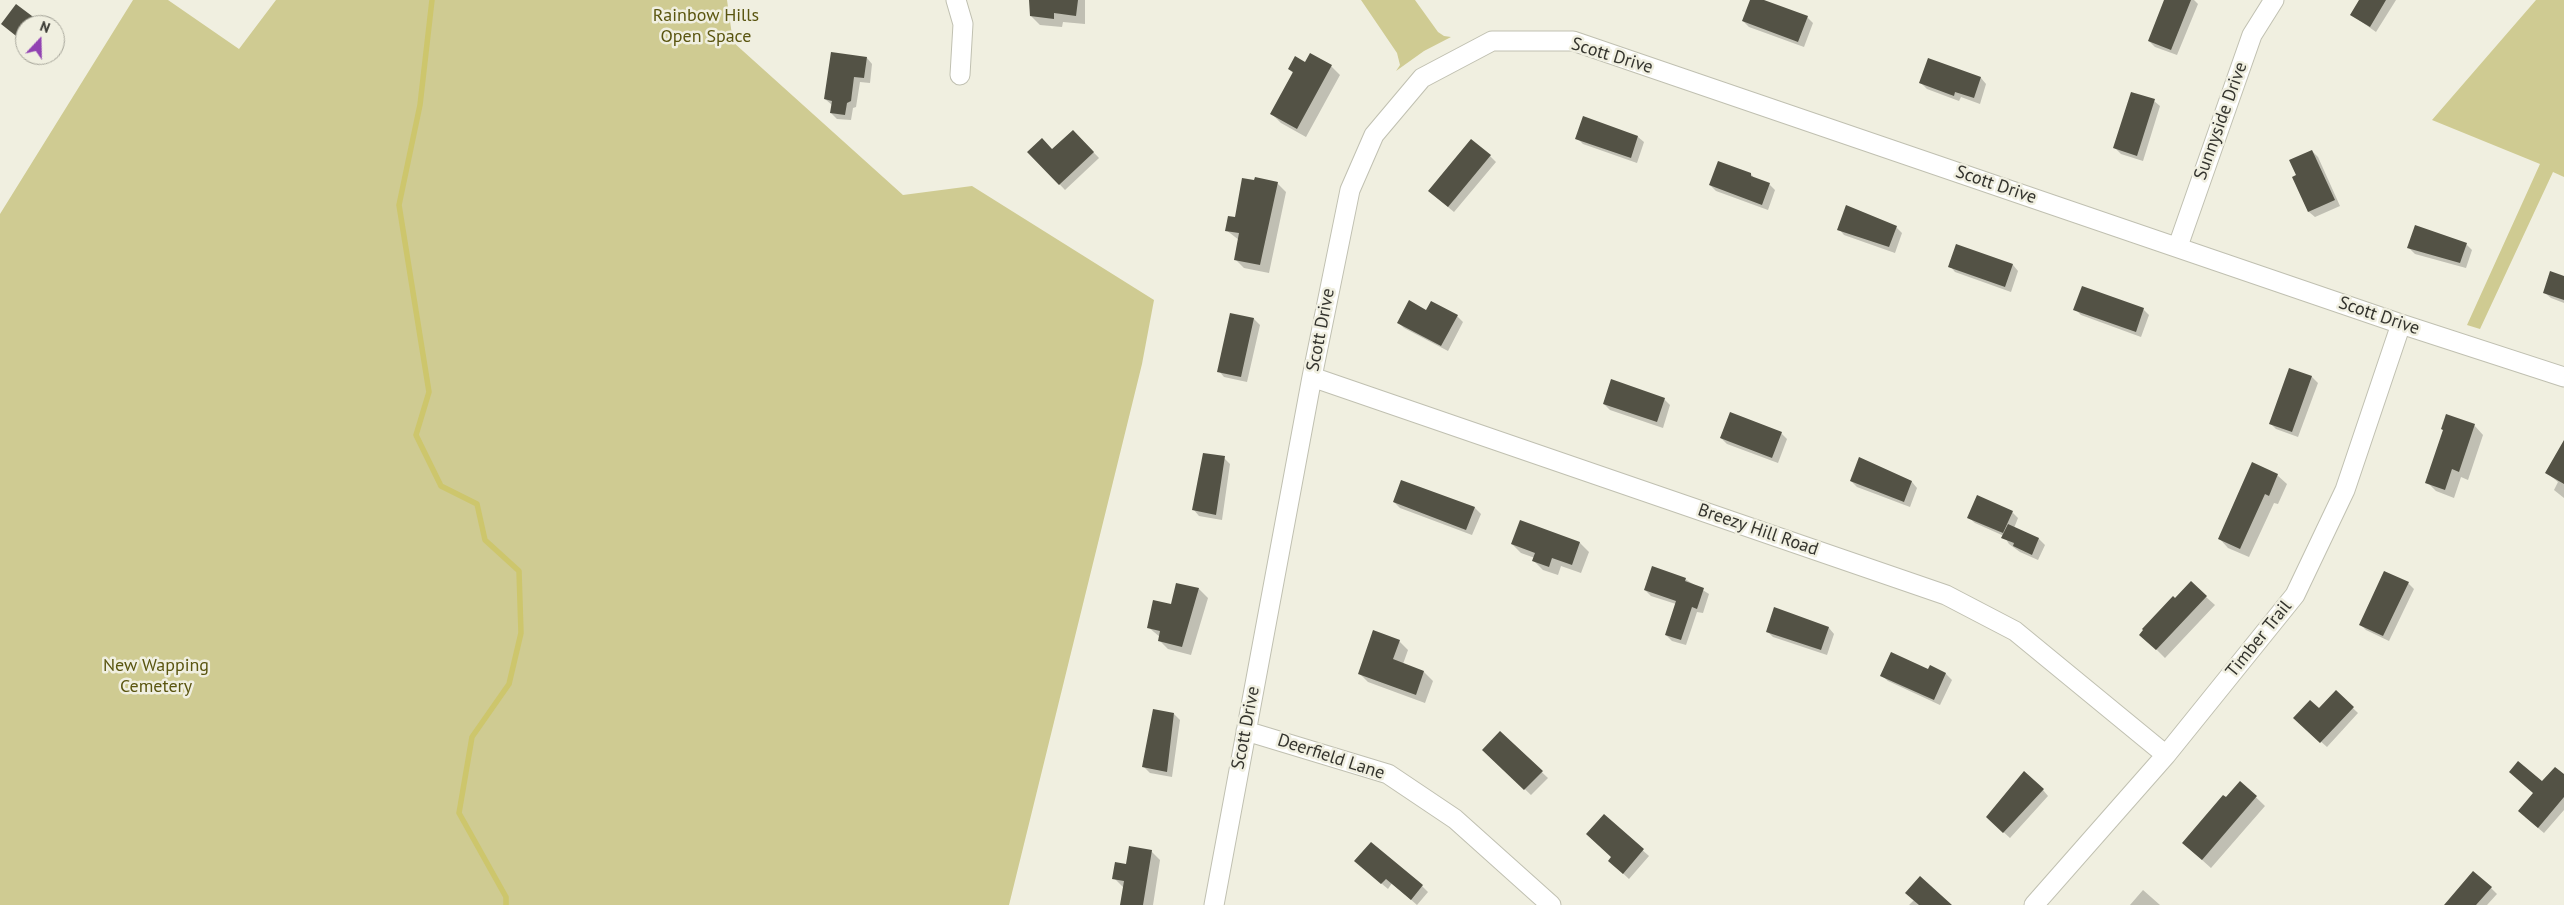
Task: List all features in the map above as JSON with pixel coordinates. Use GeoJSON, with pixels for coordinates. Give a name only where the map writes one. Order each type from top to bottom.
{"type":"FeatureCollection","features":[{"type":"Feature","properties":{"kind":"street"},"geometry":{"type":"LineString","coordinates":[[956,0],[963,24],[960,75]]}},
{"type":"Feature","properties":{"kind":"street","name":"Sunnyside Drive"},"geometry":{"type":"LineString","coordinates":[[2178,246],[2252,35],[2274,0]]}},
{"type":"Feature","properties":{"kind":"street","name":"Scott Drive"},"geometry":{"type":"LineString","coordinates":[[1214,905],[1312,377],[1350,190],[1374,135],[1422,78],[1492,40],[1573,42],[2178,246],[2400,324],[2564,377]]}},
{"type":"Feature","properties":{"kind":"street","name":"Timber Trail"},"geometry":{"type":"LineString","coordinates":[[2034,905],[2166,755],[2295,595],[2345,490],[2400,324]]}},
{"type":"Feature","properties":{"kind":"street","name":"Breezy Hill Road"},"geometry":{"type":"LineString","coordinates":[[1312,377],[1946,595],[2015,630],[2166,755]]}},
{"type":"Feature","properties":{"kind":"street","name":"Deerfield Lane"},"geometry":{"type":"LineString","coordinates":[[1246,731],[1388,774],[1455,819],[1551,905]]}},
{"type":"Feature","properties":{"kind":"green space"},"geometry":{"type":"Polygon","coordinates":[[[133,0],[168,0],[239,49],[276,0],[727,0],[733,42],[903,195],[972,186],[1154,300],[1142,364],[1009,905],[0,905],[0,214],[133,0]]]}},
{"type":"Feature","properties":{"kind":"green space"},"geometry":{"type":"Polygon","coordinates":[[[1361,0],[1415,0],[1438,32],[1444,36],[1451,37],[1424,51],[1396,71],[1400,65],[1397,53],[1361,0]]]}},
{"type":"Feature","properties":{"kind":"green space"},"geometry":{"type":"Polygon","coordinates":[[[2536,0],[2564,0],[2564,177],[2553,172],[2480,329],[2467,325],[2540,164],[2432,120],[2536,0]]]}},
{"type":"Feature","properties":{"kind":"building"},"geometry":{"type":"Polygon","coordinates":[[[1029,0],[1078,0],[1076,16],[1054,13],[1054,19],[1030,16],[1029,0]]]}},
{"type":"Feature","properties":{"kind":"building"},"geometry":{"type":"Polygon","coordinates":[[[1750,0],[1764,0],[1808,16],[1798,42],[1742,21],[1750,0]]]}},
{"type":"Feature","properties":{"kind":"building"},"geometry":{"type":"Polygon","coordinates":[[[2164,0],[2191,0],[2171,50],[2148,41],[2164,0]]]}},
{"type":"Feature","properties":{"kind":"building"},"geometry":{"type":"Polygon","coordinates":[[[2359,0],[2386,0],[2370,27],[2350,15],[2359,0]]]}},
{"type":"Feature","properties":{"kind":"building"},"geometry":{"type":"Polygon","coordinates":[[[16,4],[31,15],[15,15],[15,35],[1,24],[16,4]]]}},
{"type":"Feature","properties":{"kind":"building"},"geometry":{"type":"Polygon","coordinates":[[[831,52],[867,57],[864,78],[854,77],[851,101],[847,103],[845,115],[830,113],[832,101],[824,99],[831,52]]]}},
{"type":"Feature","properties":{"kind":"building"},"geometry":{"type":"Polygon","coordinates":[[[1310,53],[1332,65],[1297,129],[1270,114],[1293,72],[1288,69],[1295,56],[1305,62],[1310,53]]]}},
{"type":"Feature","properties":{"kind":"building"},"geometry":{"type":"Polygon","coordinates":[[[1928,58],[1981,77],[1974,98],[1955,92],[1954,96],[1919,83],[1928,58]]]}},
{"type":"Feature","properties":{"kind":"building"},"geometry":{"type":"Polygon","coordinates":[[[2131,92],[2155,99],[2137,156],[2113,148],[2131,92]]]}},
{"type":"Feature","properties":{"kind":"building"},"geometry":{"type":"Polygon","coordinates":[[[1583,116],[1638,136],[1631,158],[1575,139],[1583,116]]]}},
{"type":"Feature","properties":{"kind":"building"},"geometry":{"type":"Polygon","coordinates":[[[1073,130],[1094,152],[1059,185],[1027,152],[1042,138],[1052,149],[1073,130]]]}},
{"type":"Feature","properties":{"kind":"building"},"geometry":{"type":"Polygon","coordinates":[[[1471,139],[1491,155],[1448,207],[1428,191],[1471,139]]]}},
{"type":"Feature","properties":{"kind":"building"},"geometry":{"type":"Polygon","coordinates":[[[2312,150],[2335,200],[2308,212],[2292,177],[2296,175],[2289,160],[2312,150]]]}},
{"type":"Feature","properties":{"kind":"building"},"geometry":{"type":"Polygon","coordinates":[[[1718,161],[1751,173],[1751,176],[1770,183],[1762,205],[1709,185],[1718,161]]]}},
{"type":"Feature","properties":{"kind":"building"},"geometry":{"type":"Polygon","coordinates":[[[1255,177],[1278,182],[1260,265],[1234,260],[1239,233],[1225,231],[1228,216],[1235,217],[1242,178],[1254,180],[1255,177]]]}},
{"type":"Feature","properties":{"kind":"building"},"geometry":{"type":"Polygon","coordinates":[[[1846,205],[1897,226],[1889,247],[1837,230],[1846,205]]]}},
{"type":"Feature","properties":{"kind":"building"},"geometry":{"type":"Polygon","coordinates":[[[2415,225],[2467,243],[2460,263],[2407,248],[2415,225]]]}},
{"type":"Feature","properties":{"kind":"building"},"geometry":{"type":"Polygon","coordinates":[[[1956,244],[2013,264],[2005,287],[1948,267],[1956,244]]]}},
{"type":"Feature","properties":{"kind":"building"},"geometry":{"type":"Polygon","coordinates":[[[2550,271],[2564,276],[2564,300],[2543,293],[2550,271]]]}},
{"type":"Feature","properties":{"kind":"building"},"geometry":{"type":"Polygon","coordinates":[[[2082,286],[2144,308],[2136,332],[2073,310],[2082,286]]]}},
{"type":"Feature","properties":{"kind":"building"},"geometry":{"type":"Polygon","coordinates":[[[1409,300],[1426,310],[1431,301],[1458,315],[1441,346],[1397,323],[1409,300]]]}},
{"type":"Feature","properties":{"kind":"building"},"geometry":{"type":"Polygon","coordinates":[[[1230,313],[1254,318],[1241,377],[1217,372],[1230,313]]]}},
{"type":"Feature","properties":{"kind":"building"},"geometry":{"type":"Polygon","coordinates":[[[2289,368],[2312,376],[2292,432],[2269,424],[2289,368]]]}},
{"type":"Feature","properties":{"kind":"building"},"geometry":{"type":"Polygon","coordinates":[[[1611,379],[1665,398],[1657,422],[1603,404],[1611,379]]]}},
{"type":"Feature","properties":{"kind":"building"},"geometry":{"type":"Polygon","coordinates":[[[1730,412],[1782,432],[1772,458],[1720,438],[1730,412]]]}},
{"type":"Feature","properties":{"kind":"building"},"geometry":{"type":"Polygon","coordinates":[[[2446,414],[2475,424],[2459,472],[2452,469],[2445,490],[2425,483],[2443,430],[2441,429],[2446,414]]]}},
{"type":"Feature","properties":{"kind":"building"},"geometry":{"type":"Polygon","coordinates":[[[2564,440],[2564,484],[2545,473],[2564,440]]]}},
{"type":"Feature","properties":{"kind":"building"},"geometry":{"type":"Polygon","coordinates":[[[1203,453],[1225,456],[1216,515],[1192,510],[1203,453]]]}},
{"type":"Feature","properties":{"kind":"building"},"geometry":{"type":"Polygon","coordinates":[[[1859,457],[1912,481],[1904,502],[1850,481],[1859,457]]]}},
{"type":"Feature","properties":{"kind":"building"},"geometry":{"type":"Polygon","coordinates":[[[2252,462],[2278,474],[2269,496],[2265,494],[2240,549],[2218,539],[2252,462]]]}},
{"type":"Feature","properties":{"kind":"building"},"geometry":{"type":"Polygon","coordinates":[[[1401,480],[1475,507],[1466,530],[1393,502],[1401,480]]]}},
{"type":"Feature","properties":{"kind":"building"},"geometry":{"type":"Polygon","coordinates":[[[1977,495],[2013,511],[2003,533],[1967,518],[1977,495]]]}},
{"type":"Feature","properties":{"kind":"building"},"geometry":{"type":"Polygon","coordinates":[[[1520,520],[1580,542],[1572,565],[1552,558],[1549,567],[1532,561],[1535,553],[1511,544],[1520,520]]]}},
{"type":"Feature","properties":{"kind":"building"},"geometry":{"type":"Polygon","coordinates":[[[2008,524],[2039,538],[2032,555],[2013,546],[2014,543],[2001,538],[2008,524]]]}},
{"type":"Feature","properties":{"kind":"building"},"geometry":{"type":"Polygon","coordinates":[[[1652,566],[1686,578],[1685,581],[1704,588],[1697,609],[1692,607],[1681,640],[1665,635],[1676,601],[1644,590],[1652,566]]]}},
{"type":"Feature","properties":{"kind":"building"},"geometry":{"type":"Polygon","coordinates":[[[2384,571],[2409,582],[2383,636],[2359,625],[2384,571]]]}},
{"type":"Feature","properties":{"kind":"building"},"geometry":{"type":"Polygon","coordinates":[[[2191,581],[2207,596],[2156,650],[2139,635],[2142,629],[2173,596],[2175,598],[2191,581]]]}},
{"type":"Feature","properties":{"kind":"building"},"geometry":{"type":"Polygon","coordinates":[[[1176,583],[1199,588],[1182,647],[1158,641],[1160,631],[1147,628],[1153,600],[1171,604],[1176,583]]]}},
{"type":"Feature","properties":{"kind":"building"},"geometry":{"type":"Polygon","coordinates":[[[1774,607],[1829,627],[1821,650],[1766,632],[1774,607]]]}},
{"type":"Feature","properties":{"kind":"building"},"geometry":{"type":"Polygon","coordinates":[[[1373,630],[1400,640],[1393,659],[1424,671],[1416,695],[1358,674],[1373,630]]]}},
{"type":"Feature","properties":{"kind":"building"},"geometry":{"type":"Polygon","coordinates":[[[1891,652],[1928,669],[1930,665],[1946,673],[1934,700],[1880,676],[1891,652]]]}},
{"type":"Feature","properties":{"kind":"building"},"geometry":{"type":"Polygon","coordinates":[[[2336,690],[2354,707],[2320,743],[2293,718],[2310,700],[2319,708],[2336,690]]]}},
{"type":"Feature","properties":{"kind":"building"},"geometry":{"type":"Polygon","coordinates":[[[1153,709],[1174,713],[1167,772],[1142,767],[1153,709]]]}},
{"type":"Feature","properties":{"kind":"building"},"geometry":{"type":"Polygon","coordinates":[[[1500,731],[1543,771],[1524,790],[1482,750],[1500,731]]]}},
{"type":"Feature","properties":{"kind":"building"},"geometry":{"type":"Polygon","coordinates":[[[2518,761],[2542,781],[2555,767],[2564,774],[2564,797],[2538,828],[2518,811],[2533,793],[2509,772],[2518,761]]]}},
{"type":"Feature","properties":{"kind":"building"},"geometry":{"type":"Polygon","coordinates":[[[2024,771],[2044,789],[2003,833],[1986,817],[2024,771]]]}},
{"type":"Feature","properties":{"kind":"building"},"geometry":{"type":"Polygon","coordinates":[[[2240,781],[2257,796],[2202,860],[2182,843],[2223,795],[2226,797],[2240,781]]]}},
{"type":"Feature","properties":{"kind":"building"},"geometry":{"type":"Polygon","coordinates":[[[1604,814],[1644,849],[1623,874],[1608,861],[1611,857],[1586,834],[1604,814]]]}},
{"type":"Feature","properties":{"kind":"building"},"geometry":{"type":"Polygon","coordinates":[[[1371,842],[1423,885],[1411,900],[1386,879],[1381,884],[1354,861],[1371,842]]]}},
{"type":"Feature","properties":{"kind":"building"},"geometry":{"type":"Polygon","coordinates":[[[1129,846],[1152,850],[1143,905],[1120,905],[1124,881],[1112,879],[1115,862],[1126,864],[1129,846]]]}},
{"type":"Feature","properties":{"kind":"building"},"geometry":{"type":"Polygon","coordinates":[[[2473,871],[2492,887],[2476,905],[2444,905],[2473,871]]]}},
{"type":"Feature","properties":{"kind":"building"},"geometry":{"type":"Polygon","coordinates":[[[1920,876],[1952,905],[1919,905],[1905,893],[1920,876]]]}},
{"type":"Feature","properties":{"kind":"waterway"},"geometry":{"type":"LineString","coordinates":[[432,0],[420,105],[399,205],[429,392],[416,435],[441,486],[477,504],[485,540],[519,571],[521,633],[509,684],[472,737],[459,813],[506,897],[506,905]]}},
{"type":"Feature","properties":{"kind":"park label","name":"Rainbow Hills Open Space"},"geometry":{"type":"Point","coordinates":[706,26]}},
{"type":"Feature","properties":{"kind":"park label","name":"New Wapping Cemetery"},"geometry":{"type":"Point","coordinates":[156,676]}}]}
